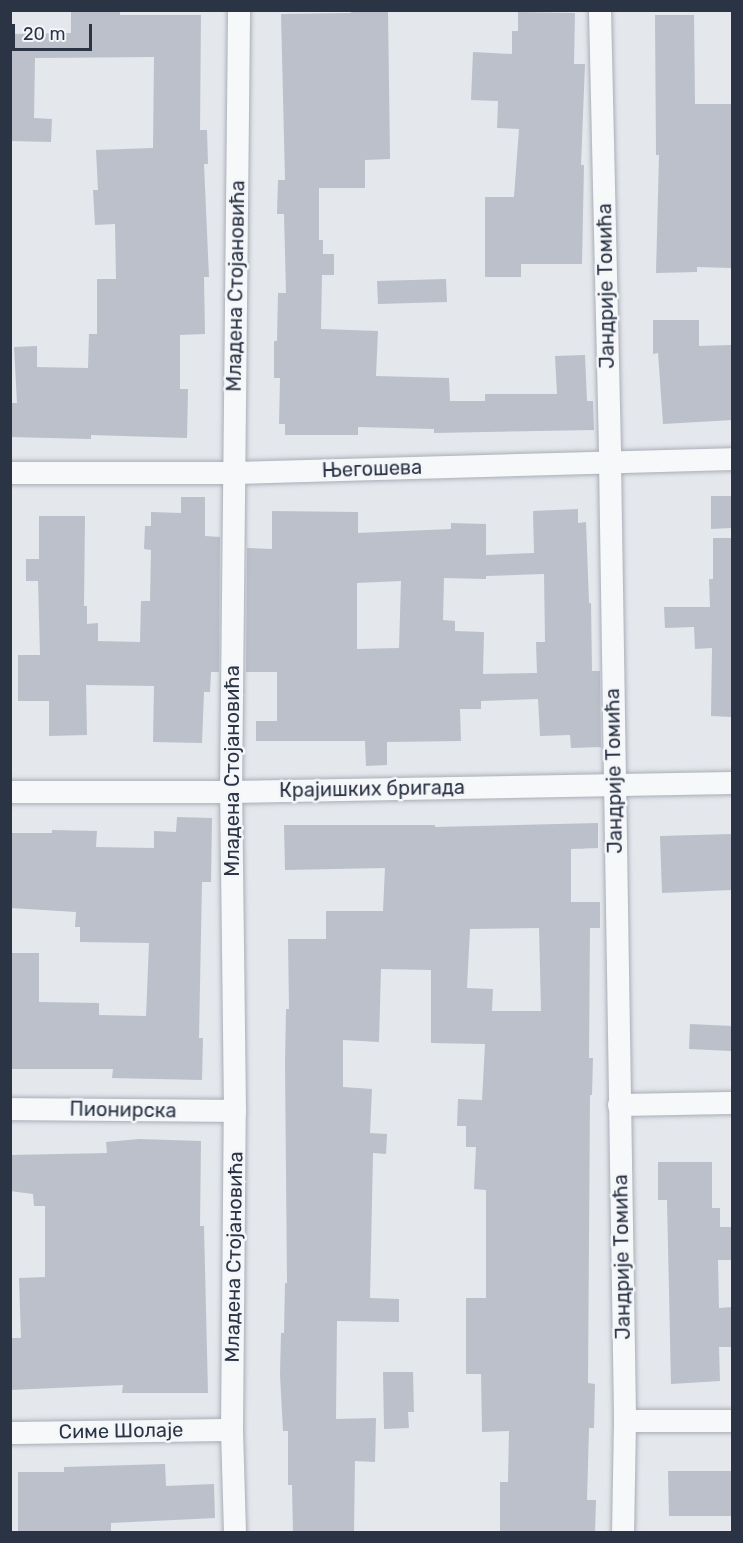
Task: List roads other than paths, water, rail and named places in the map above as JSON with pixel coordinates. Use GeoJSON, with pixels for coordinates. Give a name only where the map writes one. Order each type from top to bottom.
{"type":"FeatureCollection","features":[{"type":"Feature","properties":{"kind":"street","name":"Младена Стојановића"},"geometry":{"type":"LineString","coordinates":[[235,1533],[232,1430],[235,1111],[231,792],[239,10]]}},
{"type":"Feature","properties":{"kind":"street","name":"Јандрије Томића"},"geometry":{"type":"LineString","coordinates":[[600,10],[610,461],[625,1421],[624,1533]]}},
{"type":"Feature","properties":{"kind":"street","name":"Његошева"},"geometry":{"type":"LineString","coordinates":[[10,473],[235,473],[732,459]]}},
{"type":"Feature","properties":{"kind":"street","name":"Крајишких бригада"},"geometry":{"type":"LineString","coordinates":[[10,792],[231,792],[614,783],[732,783]]}},
{"type":"Feature","properties":{"kind":"street"},"geometry":{"type":"LineString","coordinates":[[619,1105],[732,1103]]}},
{"type":"Feature","properties":{"kind":"street","name":"Пионирска"},"geometry":{"type":"LineString","coordinates":[[10,1109],[235,1111]]}},
{"type":"Feature","properties":{"kind":"street"},"geometry":{"type":"LineString","coordinates":[[625,1421],[732,1421]]}},
{"type":"Feature","properties":{"kind":"street","name":"Симе Шолаје"},"geometry":{"type":"LineString","coordinates":[[10,1433],[232,1430]]}}]}
